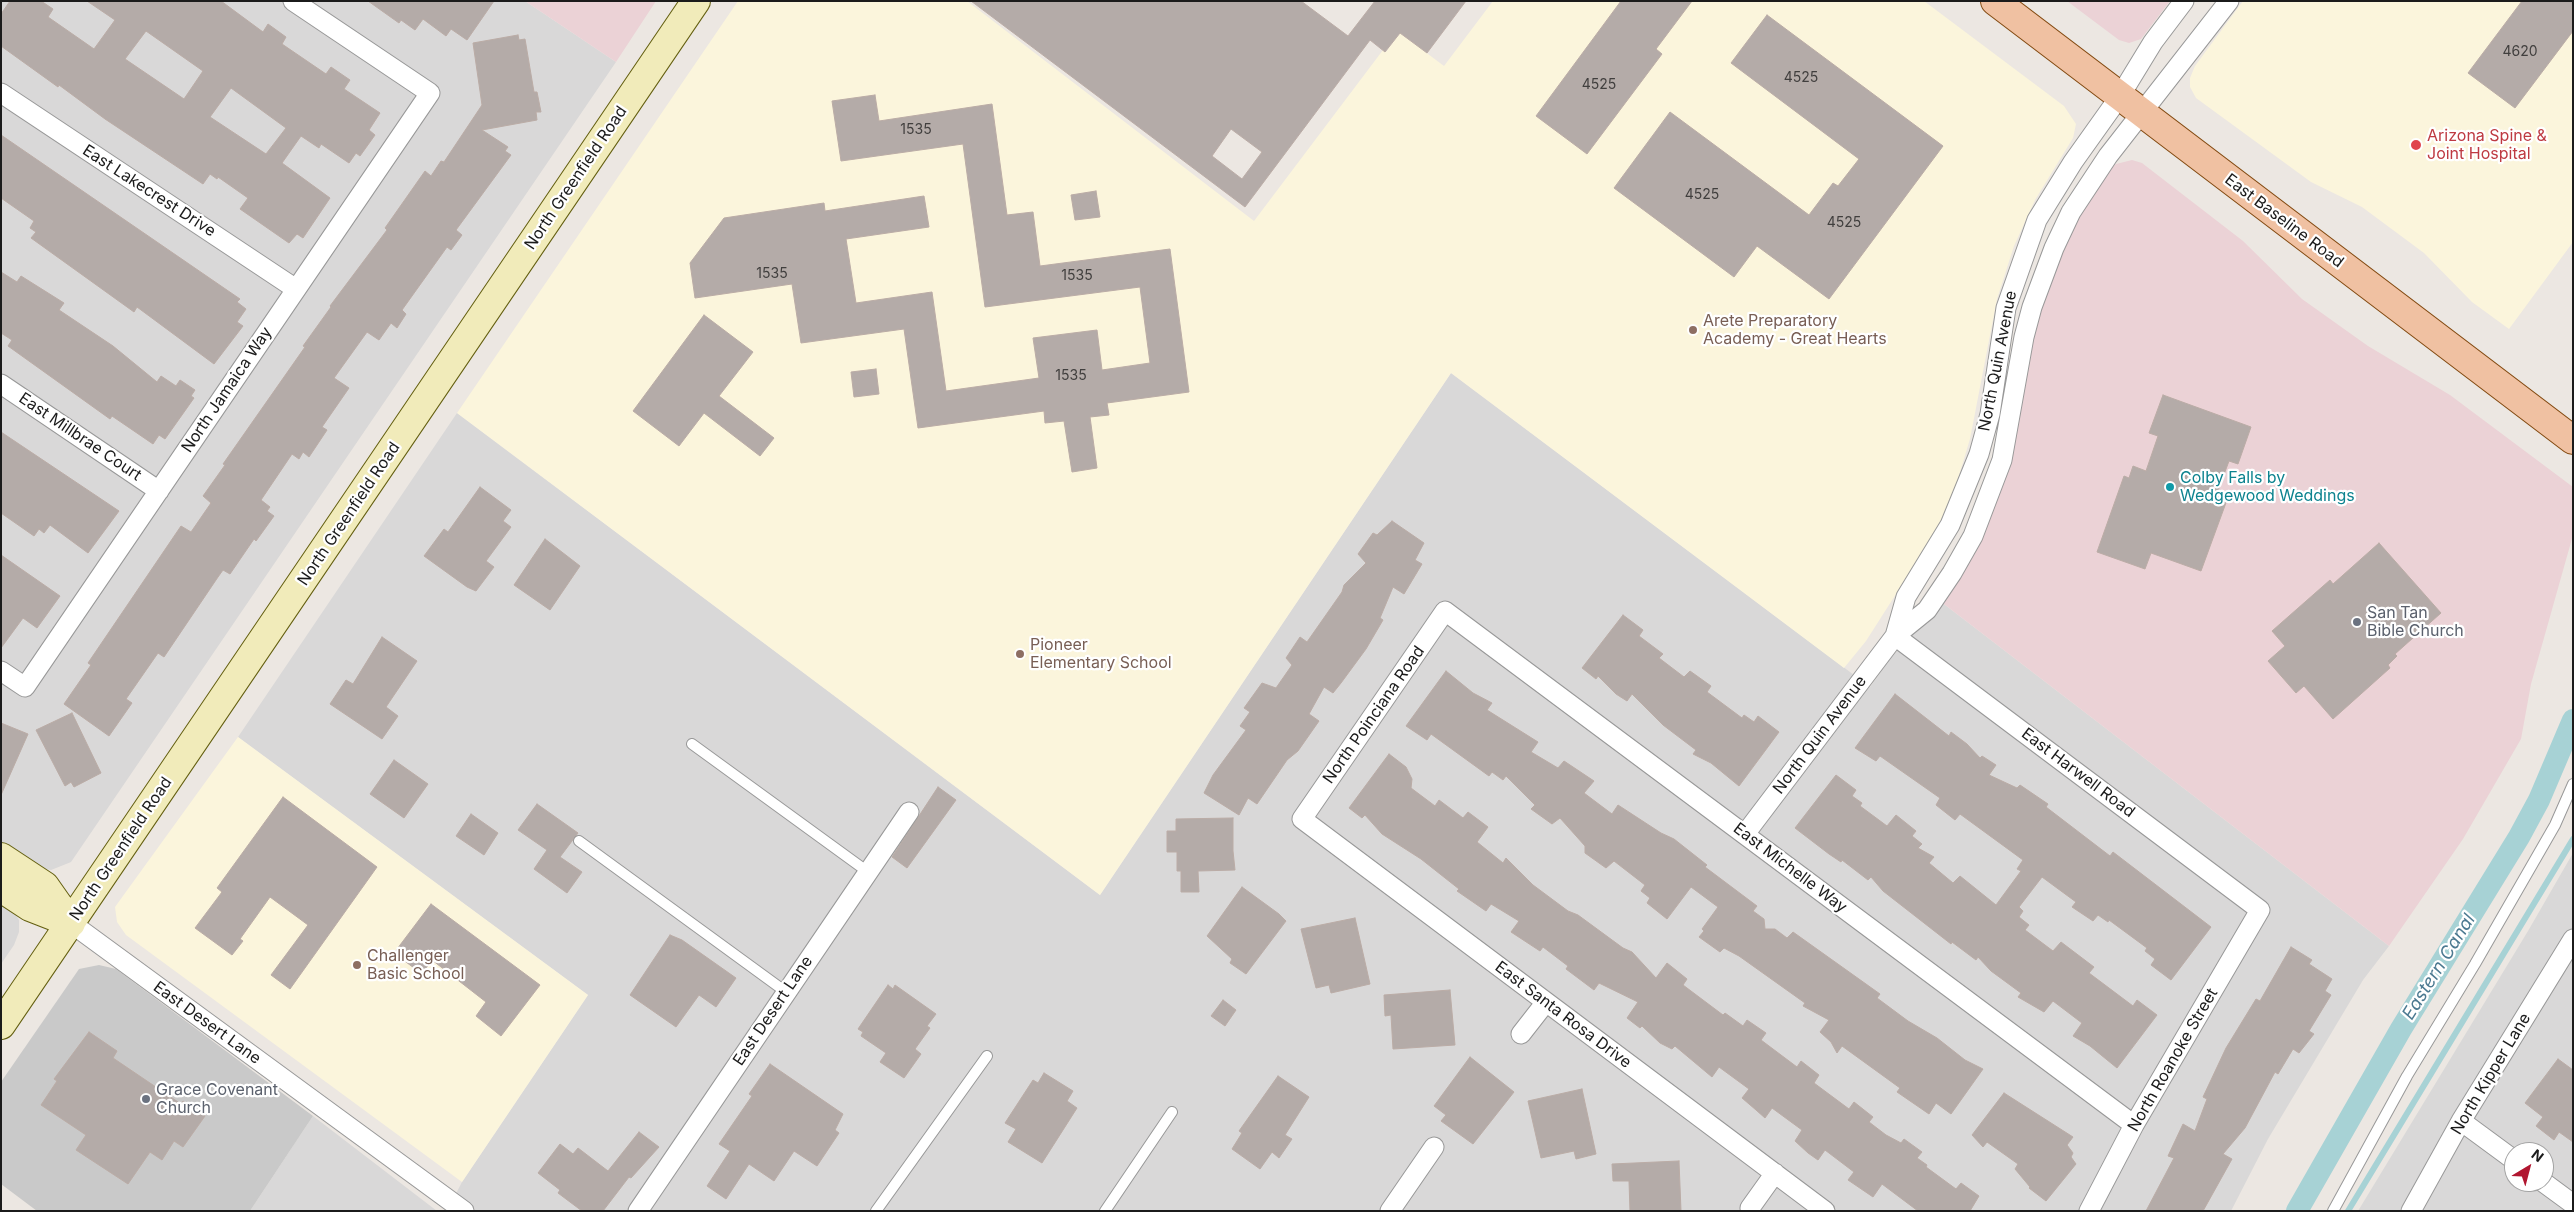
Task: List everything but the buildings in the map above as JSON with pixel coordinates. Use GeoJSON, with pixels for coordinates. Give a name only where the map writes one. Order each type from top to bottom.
{"type":"FeatureCollection","features":[{"type":"Feature","properties":{"kind":"main road","name":"North Greenfield Road"},"geometry":{"type":"LineString","coordinates":[[1,1025],[696,1]]}},
{"type":"Feature","properties":{"kind":"main road","name":"East Baseline Road"},"geometry":{"type":"LineString","coordinates":[[1995,1],[2573,440]]}},
{"type":"Feature","properties":{"kind":"main road"},"geometry":{"type":"LineString","coordinates":[[1,857],[45,886],[71,923]]}},
{"type":"Feature","properties":{"kind":"main road"},"geometry":{"type":"LineString","coordinates":[[1,888],[30,907],[71,923]]}},
{"type":"Feature","properties":{"kind":"street","name":"North Jamaica Way"},"geometry":{"type":"LineString","coordinates":[[1,671],[25,687],[430,94],[293,1]]}},
{"type":"Feature","properties":{"kind":"street"},"geometry":{"type":"LineString","coordinates":[[2131,104],[2153,42],[2184,1]]}},
{"type":"Feature","properties":{"kind":"street"},"geometry":{"type":"LineString","coordinates":[[2131,104],[2181,65],[2229,1]]}},
{"type":"Feature","properties":{"kind":"street","name":"East Lakecrest Drive"},"geometry":{"type":"LineString","coordinates":[[1,94],[296,289]]}},
{"type":"Feature","properties":{"kind":"street","name":"North Quin Avenue"},"geometry":{"type":"LineString","coordinates":[[1895,636],[1906,597],[1950,525],[1979,454],[1990,414],[2000,336],[2017,274],[2037,220],[2073,162],[2131,104]]}},
{"type":"Feature","properties":{"kind":"street","name":"North Quin Avenue"},"geometry":{"type":"LineString","coordinates":[[1745,834],[1895,636],[1927,610],[1973,536],[1986,507],[2002,460],[2024,337],[2039,284],[2054,248],[2076,205],[2108,156],[2131,104]]}},
{"type":"Feature","properties":{"kind":"street","name":"East Millbrae Court"},"geometry":{"type":"LineString","coordinates":[[1,384],[159,491]]}},
{"type":"Feature","properties":{"kind":"street","name":"North Poinciana Road"},"geometry":{"type":"LineString","coordinates":[[1302,819],[1445,612]]}},
{"type":"Feature","properties":{"kind":"street","name":"East Michelle Way"},"geometry":{"type":"LineString","coordinates":[[1445,612],[2134,1125]]}},
{"type":"Feature","properties":{"kind":"street","name":"East Harwell Road"},"geometry":{"type":"LineString","coordinates":[[1895,636],[2260,910]]}},
{"type":"Feature","properties":{"kind":"street","name":"East Desert Lane"},"geometry":{"type":"LineString","coordinates":[[638,1211],[909,812]]}},
{"type":"Feature","properties":{"kind":"street","name":"East Santa Rosa Drive"},"geometry":{"type":"LineString","coordinates":[[1302,819],[1825,1211]]}},
{"type":"Feature","properties":{"kind":"street","name":"North Roanoke Street"},"geometry":{"type":"LineString","coordinates":[[2088,1211],[2134,1125],[2260,910]]}},
{"type":"Feature","properties":{"kind":"street","name":"East Desert Lane"},"geometry":{"type":"LineString","coordinates":[[71,923],[452,1207]]}},
{"type":"Feature","properties":{"kind":"street","name":"North Kipper Lane"},"geometry":{"type":"LineString","coordinates":[[2411,1211],[2461,1121],[2573,939]]}},
{"type":"Feature","properties":{"kind":"street"},"geometry":{"type":"LineString","coordinates":[[1522,1034],[1546,1002]]}},
{"type":"Feature","properties":{"kind":"street"},"geometry":{"type":"LineString","coordinates":[[2461,1121],[2504,1153]]}},
{"type":"Feature","properties":{"kind":"street"},"geometry":{"type":"LineString","coordinates":[[1390,1211],[1434,1147]]}},
{"type":"Feature","properties":{"kind":"street"},"geometry":{"type":"LineString","coordinates":[[1750,1208],[1775,1173]]}},
{"type":"Feature","properties":{"kind":"street"},"geometry":{"type":"LineString","coordinates":[[2554,1190],[2573,1204]]}},
{"type":"Feature","properties":{"kind":"lane"},"geometry":{"type":"LineString","coordinates":[[2017,274],[2039,284]]}},
{"type":"Feature","properties":{"kind":"lane"},"geometry":{"type":"LineString","coordinates":[[692,744],[868,872]]}},
{"type":"Feature","properties":{"kind":"lane"},"geometry":{"type":"LineString","coordinates":[[2333,1211],[2407,1076],[2476,964],[2555,825],[2573,784]]}},
{"type":"Feature","properties":{"kind":"lane"},"geometry":{"type":"LineString","coordinates":[[579,841],[786,992]]}},
{"type":"Feature","properties":{"kind":"lane"},"geometry":{"type":"LineString","coordinates":[[876,1211],[987,1056]]}},
{"type":"Feature","properties":{"kind":"lane"},"geometry":{"type":"LineString","coordinates":[[1105,1211],[1172,1112]]}},
{"type":"Feature","properties":{"kind":"shaded area"},"geometry":{"type":"Polygon","coordinates":[[[1,1],[525,1],[616,62],[71,862],[51,870],[40,868],[1,842],[1,1]]]}},
{"type":"Feature","properties":{"kind":"shaded area"},"geometry":{"type":"Polygon","coordinates":[[[525,1],[656,1],[616,62],[525,1]]]}},
{"type":"Feature","properties":{"kind":"shaded area"},"geometry":{"type":"Polygon","coordinates":[[[738,1],[967,1],[1254,221],[1383,50],[1386,52],[1400,33],[1444,66],[1493,1],[1924,1],[2064,106],[2076,124],[2073,138],[2035,200],[2014,246],[1997,299],[1970,439],[1953,495],[1933,536],[1866,641],[1844,668],[1451,373],[1100,895],[457,413],[738,1]]]}},
{"type":"Feature","properties":{"kind":"shaded area"},"geometry":{"type":"Polygon","coordinates":[[[2067,1],[2170,1],[2141,39],[2129,43],[2119,40],[2067,1]]]}},
{"type":"Feature","properties":{"kind":"shaded area","name":"Arizona Spine & Joint Hospital"},"geometry":{"type":"Polygon","coordinates":[[[2243,1],[2573,1],[2573,242],[2509,329],[2472,302],[2424,253],[2362,207],[2311,182],[2196,98],[2190,87],[2190,78],[2195,66],[2243,1]]]}},
{"type":"Feature","properties":{"kind":"shaded area"},"geometry":{"type":"Polygon","coordinates":[[[2132,160],[2142,163],[2243,241],[2302,299],[2368,346],[2450,395],[2573,487],[2573,535],[2531,684],[2521,739],[2463,839],[2389,946],[1940,601],[1968,557],[2056,253],[2103,174],[2116,164],[2132,160]]]}},
{"type":"Feature","properties":{"kind":"shaded area"},"geometry":{"type":"Polygon","coordinates":[[[1451,373],[1870,687],[1890,659],[1940,601],[2389,946],[2363,980],[2268,1139],[2231,1211],[447,1211],[462,1182],[588,995],[238,737],[457,413],[1100,895],[1451,373]]]}},
{"type":"Feature","properties":{"kind":"shaded area","name":"Challenger Basic School"},"geometry":{"type":"Polygon","coordinates":[[[238,737],[588,995],[462,1182],[126,935],[117,922],[115,907],[238,737]]]}},
{"type":"Feature","properties":{"kind":"shaded area"},"geometry":{"type":"Polygon","coordinates":[[[2573,853],[2573,1211],[2358,1211],[2528,931],[2573,853]]]}},
{"type":"Feature","properties":{"kind":"shaded area"},"geometry":{"type":"Polygon","coordinates":[[[1,901],[12,909],[19,920],[19,932],[14,945],[1,964],[1,901]]]}},
{"type":"Feature","properties":{"kind":"shaded area","name":"Grace Covenant Church"},"geometry":{"type":"Polygon","coordinates":[[[99,965],[116,969],[313,1116],[250,1211],[37,1211],[1,1184],[1,1082],[79,969],[99,965]]]}},
{"type":"Feature","properties":{"kind":"shaded area"},"geometry":{"type":"Polygon","coordinates":[[[313,1116],[437,1211],[250,1211],[313,1116]]]}},
{"type":"Feature","properties":{"kind":"waterway","name":"Eastern Canal"},"geometry":{"type":"LineString","coordinates":[[2297,1211],[2401,1029],[2519,837],[2539,800],[2573,720]]}},
{"type":"Feature","properties":{"kind":"waterway"},"geometry":{"type":"LineString","coordinates":[[2348,1211],[2573,839]]}},
{"type":"Feature","properties":{"kind":"place","name":"Arizona Spine & Joint Hospital"},"geometry":{"type":"Point","coordinates":[2416,145]}},
{"type":"Feature","properties":{"kind":"place","name":"Arete Preparatory Academy - Great Hearts"},"geometry":{"type":"Point","coordinates":[1693,330]}},
{"type":"Feature","properties":{"kind":"place","name":"Colby Falls by Wedgewood Weddings"},"geometry":{"type":"Point","coordinates":[2170,487]}},
{"type":"Feature","properties":{"kind":"place","name":"San Tan Bible Church"},"geometry":{"type":"Point","coordinates":[2357,622]}},
{"type":"Feature","properties":{"kind":"place","name":"Pioneer Elementary School"},"geometry":{"type":"Point","coordinates":[1020,654]}},
{"type":"Feature","properties":{"kind":"place","name":"Challenger Basic School"},"geometry":{"type":"Point","coordinates":[357,965]}},
{"type":"Feature","properties":{"kind":"place","name":"Grace Covenant Church"},"geometry":{"type":"Point","coordinates":[146,1099]}}]}
